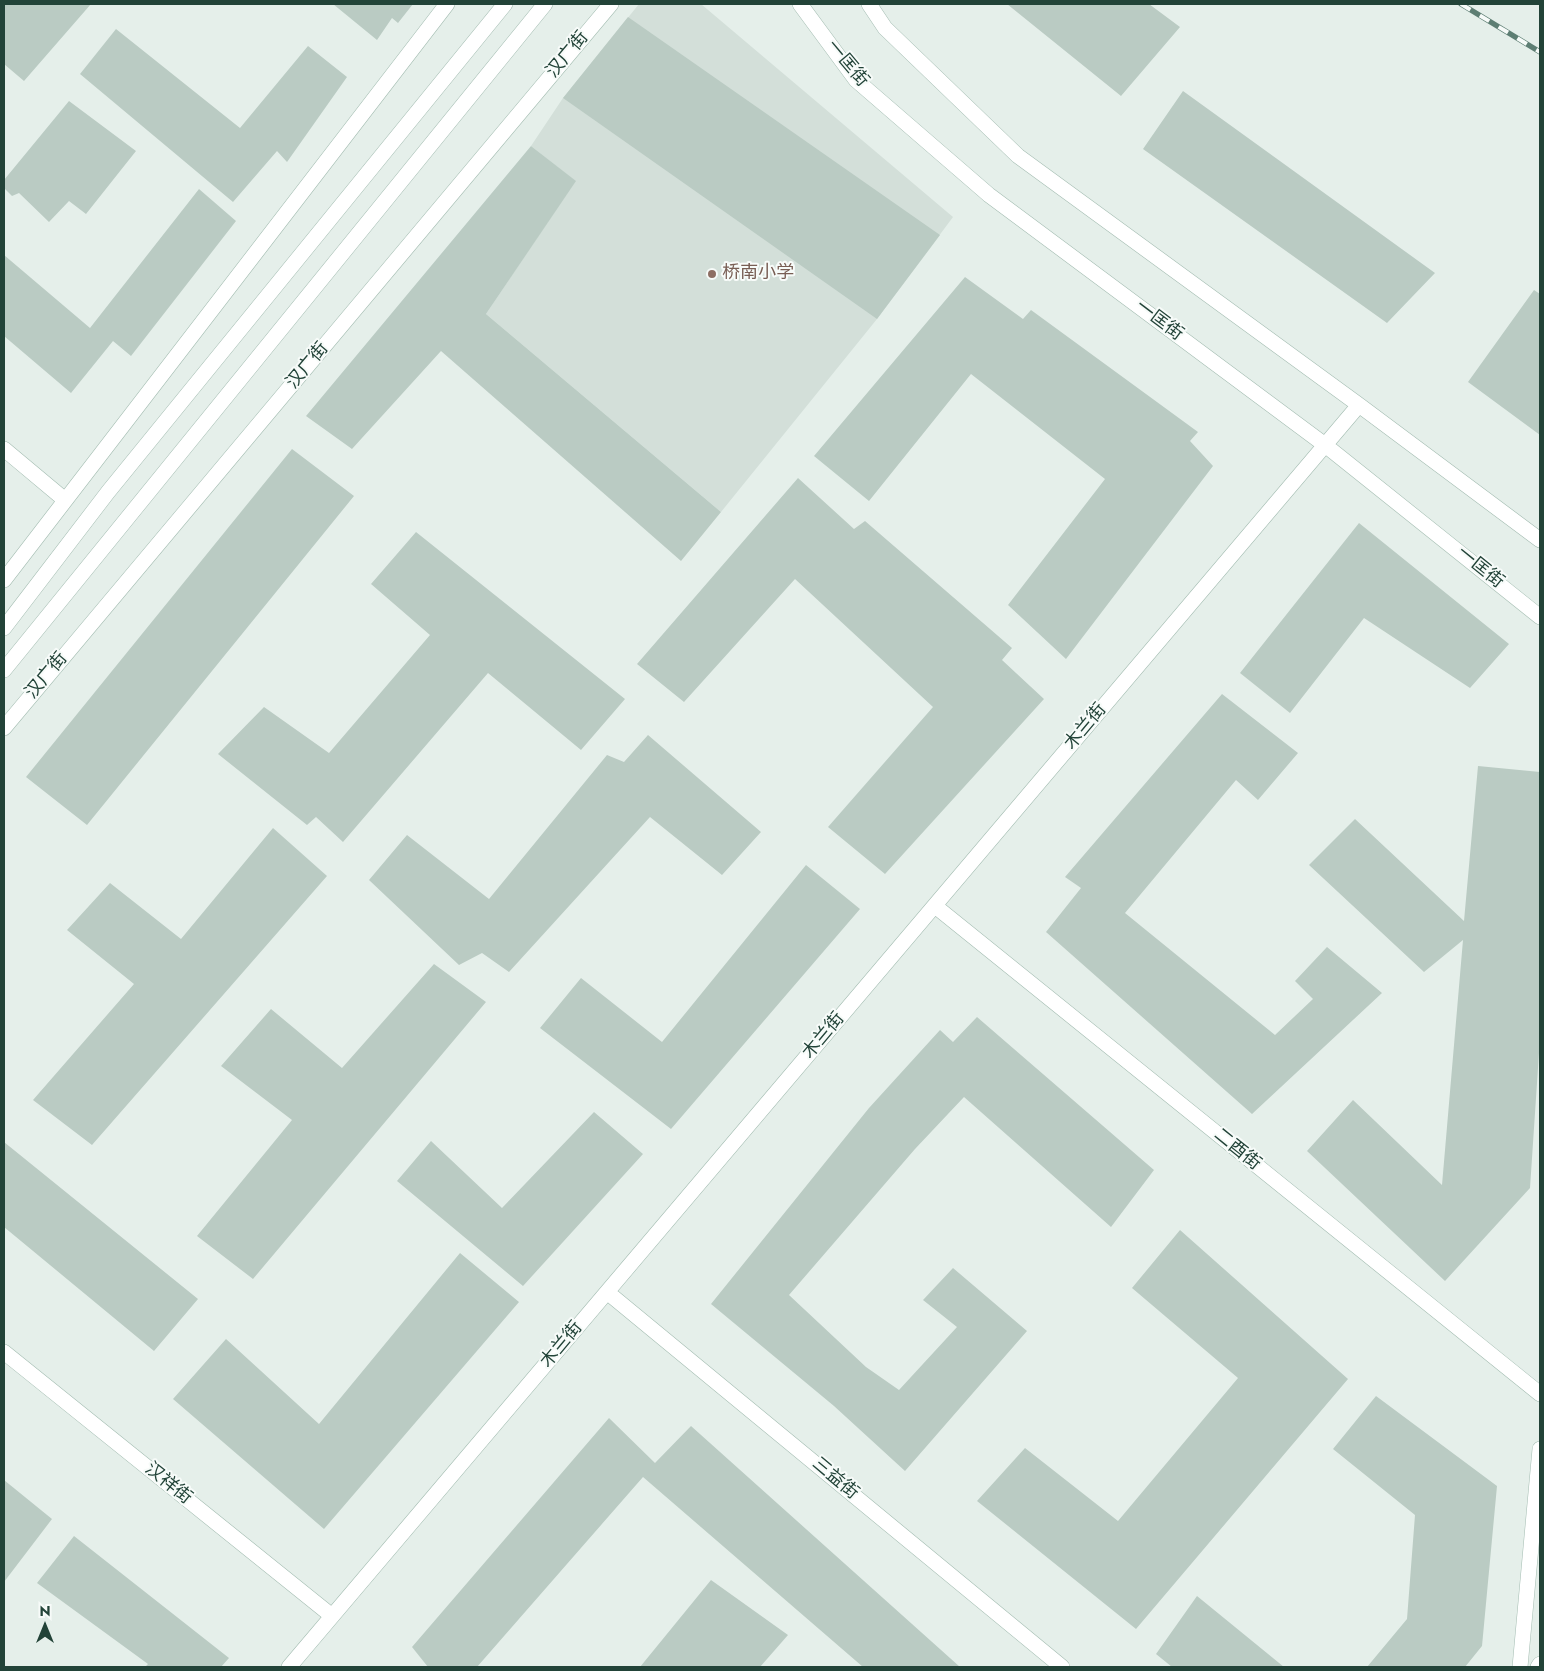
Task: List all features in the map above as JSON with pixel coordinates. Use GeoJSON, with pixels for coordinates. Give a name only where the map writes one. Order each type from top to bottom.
{"type":"FeatureCollection","features":[{"type":"Feature","properties":{"kind":"street"},"geometry":{"type":"LineString","coordinates":[[4,580],[448,4]]}},
{"type":"Feature","properties":{"kind":"street"},"geometry":{"type":"LineString","coordinates":[[4,628],[108,492],[505,4]]}},
{"type":"Feature","properties":{"kind":"street"},"geometry":{"type":"LineString","coordinates":[[4,670],[545,4]]}},
{"type":"Feature","properties":{"kind":"street","name":"汉广街"},"geometry":{"type":"LineString","coordinates":[[4,728],[611,4]]}},
{"type":"Feature","properties":{"kind":"street","name":"一匡街"},"geometry":{"type":"LineString","coordinates":[[800,4],[856,80],[989,195],[1325,445],[1540,617]]}},
{"type":"Feature","properties":{"kind":"street"},"geometry":{"type":"LineString","coordinates":[[869,4],[886,28],[1018,156],[1540,540]]}},
{"type":"Feature","properties":{"kind":"street","name":"木兰街"},"geometry":{"type":"LineString","coordinates":[[290,1667],[1359,405]]}},
{"type":"Feature","properties":{"kind":"street"},"geometry":{"type":"LineString","coordinates":[[4,449],[65,500]]}},
{"type":"Feature","properties":{"kind":"street","name":"二酉街"},"geometry":{"type":"LineString","coordinates":[[934,906],[1540,1394]]}},
{"type":"Feature","properties":{"kind":"street","name":"三益街"},"geometry":{"type":"LineString","coordinates":[[607,1292],[1062,1667]]}},
{"type":"Feature","properties":{"kind":"street","name":"汉祥街"},"geometry":{"type":"LineString","coordinates":[[4,1352],[332,1616]]}},
{"type":"Feature","properties":{"kind":"street"},"geometry":{"type":"LineString","coordinates":[[1520,1667],[1540,1449]]}},
{"type":"Feature","properties":{"kind":"shaded area","name":"桥南小学"},"geometry":{"type":"Polygon","coordinates":[[[639,4],[701,4],[953,217],[877,319],[721,512],[486,314],[575,181],[531,146],[563,98],[639,4]]]}},
{"type":"Feature","properties":{"kind":"building"},"geometry":{"type":"Polygon","coordinates":[[[4,4],[91,4],[24,81],[4,64],[4,4]]]}},
{"type":"Feature","properties":{"kind":"building"},"geometry":{"type":"Polygon","coordinates":[[[333,4],[413,4],[398,23],[392,18],[377,40],[333,4]]]}},
{"type":"Feature","properties":{"kind":"building"},"geometry":{"type":"Polygon","coordinates":[[[1007,4],[1149,4],[1180,27],[1121,96],[1007,4]]]}},
{"type":"Feature","properties":{"kind":"building"},"geometry":{"type":"Polygon","coordinates":[[[628,17],[940,235],[877,319],[563,98],[628,17]]]}},
{"type":"Feature","properties":{"kind":"building"},"geometry":{"type":"Polygon","coordinates":[[[116,29],[240,128],[308,46],[347,77],[287,162],[277,151],[233,202],[80,74],[116,29]]]}},
{"type":"Feature","properties":{"kind":"building"},"geometry":{"type":"Polygon","coordinates":[[[1183,91],[1435,273],[1387,323],[1143,149],[1183,91]]]}},
{"type":"Feature","properties":{"kind":"building"},"geometry":{"type":"Polygon","coordinates":[[[69,101],[136,151],[86,214],[69,201],[49,222],[19,193],[12,196],[4,188],[4,180],[69,101]]]}},
{"type":"Feature","properties":{"kind":"building"},"geometry":{"type":"Polygon","coordinates":[[[531,146],[576,181],[486,314],[721,512],[681,561],[441,351],[352,449],[306,416],[531,146]]]}},
{"type":"Feature","properties":{"kind":"building"},"geometry":{"type":"Polygon","coordinates":[[[199,189],[236,221],[131,356],[113,341],[71,393],[4,336],[4,255],[90,328],[199,189]]]}},
{"type":"Feature","properties":{"kind":"building"},"geometry":{"type":"Polygon","coordinates":[[[965,277],[1023,319],[1031,310],[1198,432],[1190,441],[1213,466],[1066,659],[1008,605],[1105,479],[971,374],[869,501],[814,456],[965,277]]]}},
{"type":"Feature","properties":{"kind":"building"},"geometry":{"type":"Polygon","coordinates":[[[1534,290],[1540,294],[1540,435],[1468,382],[1534,290]]]}},
{"type":"Feature","properties":{"kind":"building"},"geometry":{"type":"Polygon","coordinates":[[[292,449],[354,496],[87,825],[26,777],[292,449]]]}},
{"type":"Feature","properties":{"kind":"building"},"geometry":{"type":"Polygon","coordinates":[[[798,478],[854,529],[865,521],[1012,648],[1002,660],[1044,699],[885,874],[828,827],[933,707],[795,579],[684,702],[637,664],[798,478]]]}},
{"type":"Feature","properties":{"kind":"building"},"geometry":{"type":"Polygon","coordinates":[[[1359,523],[1509,644],[1470,688],[1364,618],[1290,713],[1240,673],[1359,523]]]}},
{"type":"Feature","properties":{"kind":"building"},"geometry":{"type":"Polygon","coordinates":[[[416,532],[625,699],[581,750],[488,673],[343,842],[316,817],[307,825],[218,754],[264,707],[329,753],[430,635],[371,584],[416,532]]]}},
{"type":"Feature","properties":{"kind":"building"},"geometry":{"type":"Polygon","coordinates":[[[1222,694],[1298,753],[1258,800],[1236,780],[1125,913],[1275,1035],[1313,999],[1295,981],[1327,947],[1382,993],[1252,1114],[1046,932],[1081,888],[1065,877],[1222,694]]]}},
{"type":"Feature","properties":{"kind":"building"},"geometry":{"type":"Polygon","coordinates":[[[648,735],[761,832],[722,875],[650,817],[509,972],[482,953],[459,965],[369,880],[407,835],[489,899],[607,755],[624,762],[648,735]]]}},
{"type":"Feature","properties":{"kind":"building"},"geometry":{"type":"Polygon","coordinates":[[[1478,766],[1540,772],[1540,1038],[1530,1188],[1445,1281],[1307,1151],[1353,1100],[1442,1185],[1463,940],[1424,972],[1309,865],[1355,819],[1464,921],[1478,766]]]}},
{"type":"Feature","properties":{"kind":"building"},"geometry":{"type":"Polygon","coordinates":[[[273,828],[327,876],[92,1145],[33,1100],[134,984],[67,930],[110,883],[181,939],[273,828]]]}},
{"type":"Feature","properties":{"kind":"building"},"geometry":{"type":"Polygon","coordinates":[[[806,865],[860,909],[671,1129],[540,1028],[581,978],[662,1042],[806,865]]]}},
{"type":"Feature","properties":{"kind":"building"},"geometry":{"type":"Polygon","coordinates":[[[434,964],[486,1002],[253,1279],[197,1236],[292,1120],[221,1066],[271,1009],[342,1068],[434,964]]]}},
{"type":"Feature","properties":{"kind":"building"},"geometry":{"type":"Polygon","coordinates":[[[977,1017],[1154,1170],[1111,1227],[964,1097],[915,1149],[789,1295],[866,1367],[899,1390],[957,1327],[923,1300],[953,1268],[1027,1331],[905,1471],[834,1406],[711,1304],[869,1108],[940,1030],[953,1042],[977,1017]]]}},
{"type":"Feature","properties":{"kind":"building"},"geometry":{"type":"Polygon","coordinates":[[[594,1112],[643,1154],[523,1286],[397,1181],[431,1141],[502,1208],[594,1112]]]}},
{"type":"Feature","properties":{"kind":"building"},"geometry":{"type":"Polygon","coordinates":[[[4,1142],[198,1299],[154,1351],[4,1227],[4,1142]]]}},
{"type":"Feature","properties":{"kind":"building"},"geometry":{"type":"Polygon","coordinates":[[[1180,1230],[1348,1379],[1136,1629],[977,1501],[1025,1448],[1118,1521],[1238,1378],[1132,1288],[1180,1230]]]}},
{"type":"Feature","properties":{"kind":"building"},"geometry":{"type":"Polygon","coordinates":[[[460,1253],[519,1302],[324,1529],[173,1399],[226,1339],[319,1424],[460,1253]]]}},
{"type":"Feature","properties":{"kind":"building"},"geometry":{"type":"Polygon","coordinates":[[[1376,1396],[1497,1486],[1482,1646],[1465,1667],[1367,1667],[1407,1619],[1415,1515],[1333,1449],[1376,1396]]]}},
{"type":"Feature","properties":{"kind":"building"},"geometry":{"type":"Polygon","coordinates":[[[609,1418],[655,1463],[691,1426],[960,1667],[863,1667],[643,1477],[477,1667],[428,1667],[412,1647],[609,1418]]]}},
{"type":"Feature","properties":{"kind":"building"},"geometry":{"type":"Polygon","coordinates":[[[4,1480],[52,1519],[4,1582],[4,1480]]]}},
{"type":"Feature","properties":{"kind":"building"},"geometry":{"type":"Polygon","coordinates":[[[74,1536],[229,1658],[221,1667],[145,1667],[148,1664],[37,1583],[74,1536]]]}},
{"type":"Feature","properties":{"kind":"building"},"geometry":{"type":"Polygon","coordinates":[[[711,1580],[788,1635],[760,1667],[640,1667],[711,1580]]]}},
{"type":"Feature","properties":{"kind":"building"},"geometry":{"type":"Polygon","coordinates":[[[1197,1596],[1284,1667],[1172,1667],[1156,1654],[1197,1596]]]}},
{"type":"Feature","properties":{"kind":"railway"},"geometry":{"type":"LineString","coordinates":[[1461,4],[1540,52]]}},
{"type":"Feature","properties":{"kind":"place","name":"桥南小学"},"geometry":{"type":"Point","coordinates":[712,274]}}]}
